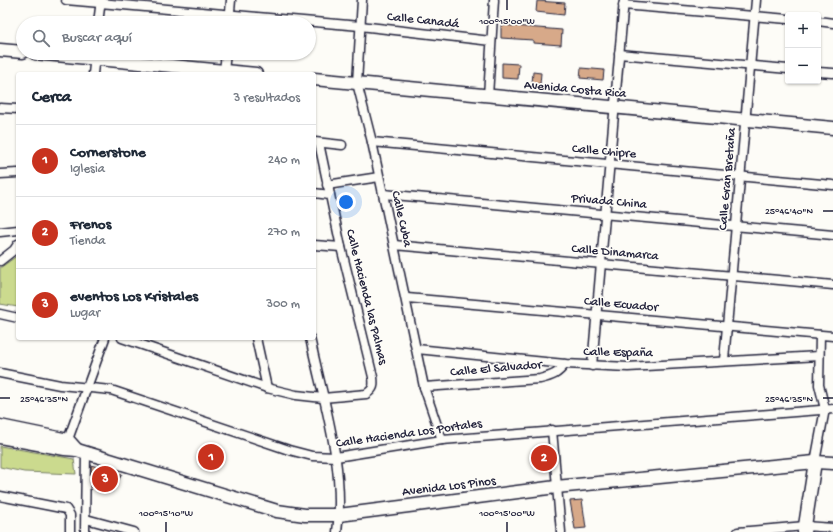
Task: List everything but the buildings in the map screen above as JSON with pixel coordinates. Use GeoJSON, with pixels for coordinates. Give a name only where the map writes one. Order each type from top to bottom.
{"type":"FeatureCollection","features":[{"type":"Feature","properties":{"kind":"street","name":"Calle Canadá"},"geometry":{"type":"LineString","coordinates":[[66,0],[100,2],[200,16]]}},
{"type":"Feature","properties":{"kind":"street"},"geometry":{"type":"LineString","coordinates":[[229,16],[231,0]]}},
{"type":"Feature","properties":{"kind":"street","name":"Calle Cuba"},"geometry":{"type":"LineString","coordinates":[[362,0],[356,83],[372,142],[407,298],[424,387],[442,440]]}},
{"type":"Feature","properties":{"kind":"street"},"geometry":{"type":"LineString","coordinates":[[488,96],[494,0]]}},
{"type":"Feature","properties":{"kind":"street","name":"Calle Gran Bretaña"},"geometry":{"type":"LineString","coordinates":[[724,360],[730,276],[741,176],[756,0]]}},
{"type":"Feature","properties":{"kind":"street"},"geometry":{"type":"LineString","coordinates":[[99,16],[100,2]]}},
{"type":"Feature","properties":{"kind":"street"},"geometry":{"type":"LineString","coordinates":[[592,366],[623,2],[785,19]]}},
{"type":"Feature","properties":{"kind":"street"},"geometry":{"type":"LineString","coordinates":[[821,22],[833,23]]}},
{"type":"Feature","properties":{"kind":"street","name":"Calle Canadá"},"geometry":{"type":"LineString","coordinates":[[316,24],[360,26],[491,41]]}},
{"type":"Feature","properties":{"kind":"street"},"geometry":{"type":"LineString","coordinates":[[0,50],[16,51]]}},
{"type":"Feature","properties":{"kind":"street"},"geometry":{"type":"LineString","coordinates":[[619,54],[785,69]]}},
{"type":"Feature","properties":{"kind":"street"},"geometry":{"type":"LineString","coordinates":[[93,72],[95,60]]}},
{"type":"Feature","properties":{"kind":"street"},"geometry":{"type":"LineString","coordinates":[[129,60],[235,72]]}},
{"type":"Feature","properties":{"kind":"street"},"geometry":{"type":"LineString","coordinates":[[224,71],[225,60]]}},
{"type":"Feature","properties":{"kind":"street"},"geometry":{"type":"LineString","coordinates":[[821,72],[833,73]]}},
{"type":"Feature","properties":{"kind":"street","name":"Avenida Costa Rica"},"geometry":{"type":"LineString","coordinates":[[316,79],[833,128]]}},
{"type":"Feature","properties":{"kind":"street"},"geometry":{"type":"LineString","coordinates":[[0,108],[16,109]]}},
{"type":"Feature","properties":{"kind":"street"},"geometry":{"type":"LineString","coordinates":[[317,142],[342,145]]}},
{"type":"Feature","properties":{"kind":"street","name":"Calle Hacienda las Palmas"},"geometry":{"type":"LineString","coordinates":[[317,142],[374,386],[372,391],[366,394],[323,398]]}},
{"type":"Feature","properties":{"kind":"street","name":"Calle Chipre"},"geometry":{"type":"LineString","coordinates":[[372,142],[833,185]]}},
{"type":"Feature","properties":{"kind":"street"},"geometry":{"type":"LineString","coordinates":[[0,174],[16,173]]}},
{"type":"Feature","properties":{"kind":"street"},"geometry":{"type":"LineString","coordinates":[[328,185],[379,177]]}},
{"type":"Feature","properties":{"kind":"street"},"geometry":{"type":"LineString","coordinates":[[316,193],[330,195]]}},
{"type":"Feature","properties":{"kind":"street","name":"Privada China"},"geometry":{"type":"LineString","coordinates":[[383,194],[833,235]]}},
{"type":"Feature","properties":{"kind":"street"},"geometry":{"type":"LineString","coordinates":[[0,232],[16,230]]}},
{"type":"Feature","properties":{"kind":"street"},"geometry":{"type":"LineString","coordinates":[[316,245],[341,247]]}},
{"type":"Feature","properties":{"kind":"street","name":"Calle Dinamarca"},"geometry":{"type":"LineString","coordinates":[[394,245],[833,285]]}},
{"type":"Feature","properties":{"kind":"street"},"geometry":{"type":"LineString","coordinates":[[0,261],[16,247]]}},
{"type":"Feature","properties":{"kind":"street","name":"Calle Ecuador"},"geometry":{"type":"LineString","coordinates":[[407,298],[833,336]]}},
{"type":"Feature","properties":{"kind":"street"},"geometry":{"type":"LineString","coordinates":[[0,314],[16,318]]}},
{"type":"Feature","properties":{"kind":"street"},"geometry":{"type":"LineString","coordinates":[[804,529],[815,462],[829,409],[819,385],[820,335]]}},
{"type":"Feature","properties":{"kind":"street"},"geometry":{"type":"LineString","coordinates":[[66,444],[88,388],[104,340]]}},
{"type":"Feature","properties":{"kind":"street"},"geometry":{"type":"LineString","coordinates":[[128,340],[267,388],[296,395],[323,398]]}},
{"type":"Feature","properties":{"kind":"street"},"geometry":{"type":"LineString","coordinates":[[256,340],[267,388]]}},
{"type":"Feature","properties":{"kind":"street"},"geometry":{"type":"LineString","coordinates":[[310,340],[336,457],[339,515],[337,532]]}},
{"type":"Feature","properties":{"kind":"street","name":"Calle España"},"geometry":{"type":"LineString","coordinates":[[417,349],[592,366],[650,366],[724,360],[819,356]]}},
{"type":"Feature","properties":{"kind":"street","name":"Calle El Salvador"},"geometry":{"type":"LineString","coordinates":[[424,387],[540,379],[552,376],[559,372],[565,364]]}},
{"type":"Feature","properties":{"kind":"street","name":"Calle Hacienda Los Portales"},"geometry":{"type":"LineString","coordinates":[[0,373],[60,385],[111,390],[289,450],[312,456],[336,457],[442,440],[829,409]]}},
{"type":"Feature","properties":{"kind":"street","name":"Avenida Los Pinos"},"geometry":{"type":"LineString","coordinates":[[0,426],[66,444],[82,451],[277,511],[305,515],[339,515],[556,487],[815,462],[833,463]]}},
{"type":"Feature","properties":{"kind":"street"},"geometry":{"type":"LineString","coordinates":[[552,430],[561,532]]}},
{"type":"Feature","properties":{"kind":"street","name":"Avenida Los Pinos"},"geometry":{"type":"LineString","coordinates":[[0,438],[66,444]]}},
{"type":"Feature","properties":{"kind":"street"},"geometry":{"type":"LineString","coordinates":[[82,451],[86,532]]}},
{"type":"Feature","properties":{"kind":"street"},"geometry":{"type":"LineString","coordinates":[[0,496],[66,509],[70,515],[70,532]]}},
{"type":"Feature","properties":{"kind":"street"},"geometry":{"type":"LineString","coordinates":[[86,520],[134,532]]}},
{"type":"Feature","properties":{"kind":"street"},"geometry":{"type":"LineString","coordinates":[[738,532],[833,528]]}},
{"type":"Feature","properties":{"kind":"green space"},"geometry":{"type":"Polygon","coordinates":[[[16,256],[16,307],[0,304],[0,268],[16,256]]]}},
{"type":"Feature","properties":{"kind":"green space"},"geometry":{"type":"Polygon","coordinates":[[[0,446],[74,459],[76,474],[24,472],[0,467],[0,446]]]}},
{"type":"Feature","properties":{"kind":"place","name":"Cornerstone"},"geometry":{"type":"Point","coordinates":[211,457]}},
{"type":"Feature","properties":{"kind":"place","name":"Frenos"},"geometry":{"type":"Point","coordinates":[544,458]}},
{"type":"Feature","properties":{"kind":"place","name":"eventos Los Kristales"},"geometry":{"type":"Point","coordinates":[105,479]}}]}
